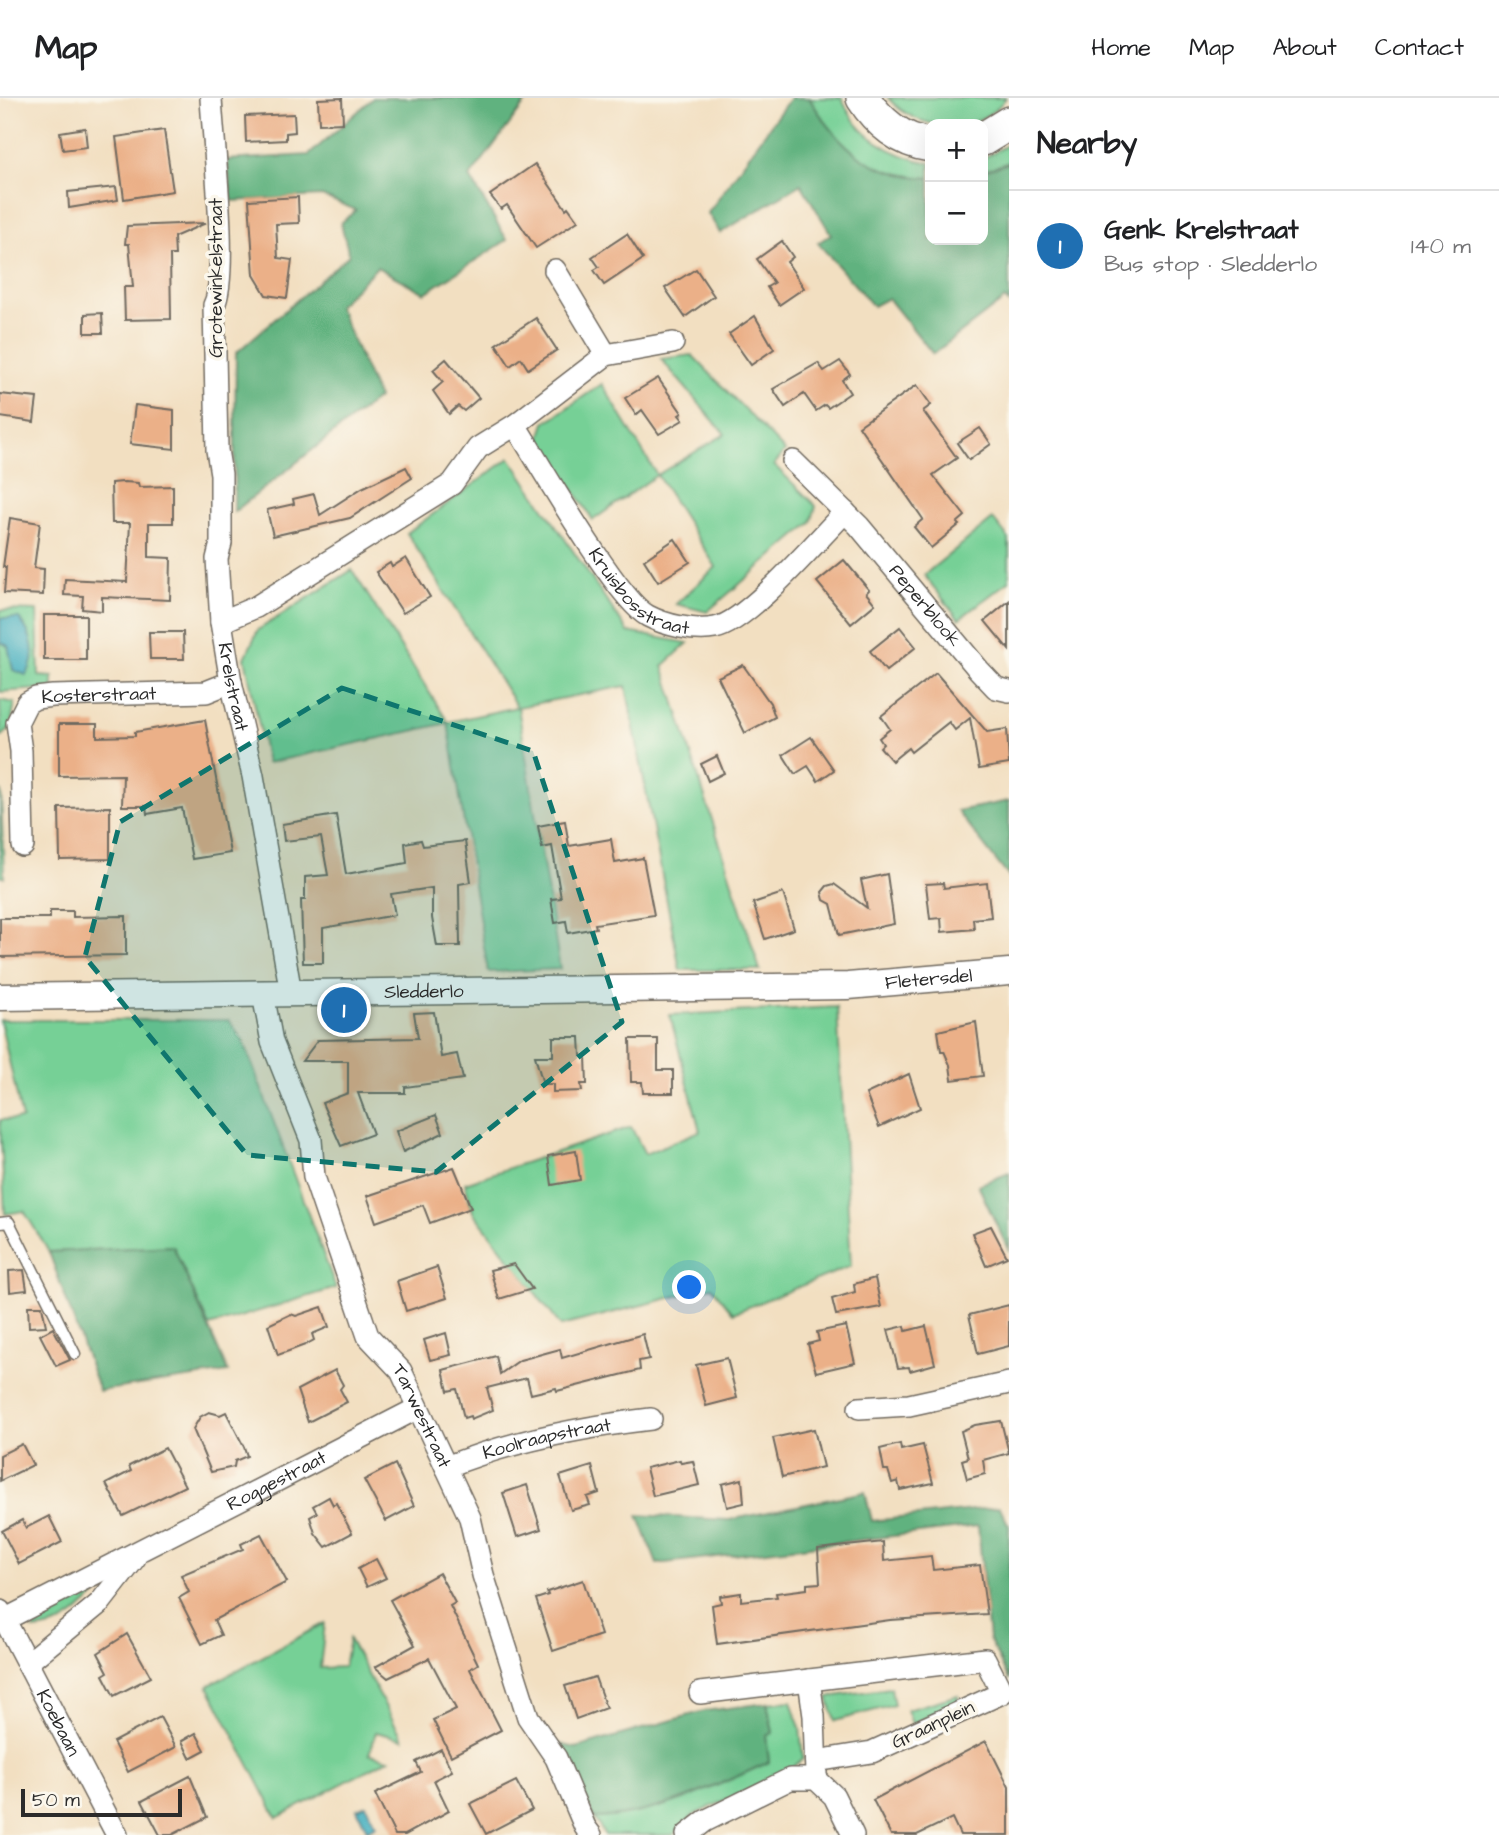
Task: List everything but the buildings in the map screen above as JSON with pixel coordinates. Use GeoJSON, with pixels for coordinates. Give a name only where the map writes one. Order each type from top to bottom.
{"type":"FeatureCollection","features":[{"type":"Feature","properties":{"kind":"main road"},"geometry":{"type":"LineString","coordinates":[[863,98],[872,113],[896,132],[925,143]]}},
{"type":"Feature","properties":{"kind":"main road"},"geometry":{"type":"LineString","coordinates":[[988,136],[1009,123]]}},
{"type":"Feature","properties":{"kind":"street","name":"Grotewinkelstraat"},"geometry":{"type":"LineString","coordinates":[[211,98],[219,244],[220,294],[214,305],[217,375]]}},
{"type":"Feature","properties":{"kind":"street"},"geometry":{"type":"LineString","coordinates":[[555,270],[606,355]]}},
{"type":"Feature","properties":{"kind":"street"},"geometry":{"type":"LineString","coordinates":[[221,622],[256,607],[452,484],[478,448],[515,425],[606,355],[673,343]]}},
{"type":"Feature","properties":{"kind":"street","name":"Krelstraat"},"geometry":{"type":"LineString","coordinates":[[217,375],[216,450],[221,474],[221,543],[217,559],[221,622],[231,682],[253,776],[290,993]]}},
{"type":"Feature","properties":{"kind":"street","name":"Kruisbosstraat"},"geometry":{"type":"LineString","coordinates":[[515,425],[618,586],[646,615],[680,626],[716,628],[748,610],[845,512]]}},
{"type":"Feature","properties":{"kind":"street"},"geometry":{"type":"LineString","coordinates":[[793,461],[845,512]]}},
{"type":"Feature","properties":{"kind":"street","name":"Peperblook"},"geometry":{"type":"LineString","coordinates":[[845,512],[905,578],[979,670],[996,688],[1009,691]]}},
{"type":"Feature","properties":{"kind":"street","name":"Kosterstraat"},"geometry":{"type":"LineString","coordinates":[[23,846],[21,751],[17,723],[27,704],[36,698],[55,696],[206,692],[231,682]]}},
{"type":"Feature","properties":{"kind":"street","name":"Fletersdel"},"geometry":{"type":"LineString","coordinates":[[848,986],[1009,972]]}},
{"type":"Feature","properties":{"kind":"street","name":"Sledderlo"},"geometry":{"type":"LineString","coordinates":[[0,997],[848,986]]}},
{"type":"Feature","properties":{"kind":"street","name":"Tarwestraat"},"geometry":{"type":"LineString","coordinates":[[263,994],[272,1042],[312,1140],[314,1177],[368,1336],[401,1371],[416,1409],[470,1518],[482,1574],[528,1717],[556,1758],[582,1832]]}},
{"type":"Feature","properties":{"kind":"street"},"geometry":{"type":"LineString","coordinates":[[859,1408],[909,1405],[1009,1383]]}},
{"type":"Feature","properties":{"kind":"street","name":"Roggestraat"},"geometry":{"type":"LineString","coordinates":[[2,1616],[138,1554],[185,1525],[416,1409]]}},
{"type":"Feature","properties":{"kind":"street","name":"Koolraapstraat"},"geometry":{"type":"LineString","coordinates":[[446,1467],[482,1453],[597,1426],[652,1419]]}},
{"type":"Feature","properties":{"kind":"street","name":"Roggestraat"},"geometry":{"type":"LineString","coordinates":[[27,1663],[100,1603],[138,1554]]}},
{"type":"Feature","properties":{"kind":"street","name":"Koebaan"},"geometry":{"type":"LineString","coordinates":[[2,1616],[117,1835]]}},
{"type":"Feature","properties":{"kind":"street","name":"Graanplein"},"geometry":{"type":"LineString","coordinates":[[700,1693],[985,1659],[1002,1693],[872,1752],[816,1770]]}},
{"type":"Feature","properties":{"kind":"street"},"geometry":{"type":"LineString","coordinates":[[809,1680],[814,1716],[816,1770],[834,1796],[853,1835]]}},
{"type":"Feature","properties":{"kind":"street"},"geometry":{"type":"LineString","coordinates":[[687,1835],[737,1803],[816,1770]]}},
{"type":"Feature","properties":{"kind":"lane"},"geometry":{"type":"LineString","coordinates":[[0,1223],[9,1222],[75,1353]]}},
{"type":"Feature","properties":{"kind":"highlighted area"},"geometry":{"type":"Polygon","coordinates":[[[342,688],[533,751],[622,1022],[436,1172],[247,1155],[85,957],[120,822],[342,688]]]}},
{"type":"Feature","properties":{"kind":"green space"},"geometry":{"type":"Polygon","coordinates":[[[373,98],[529,98],[470,177],[507,240],[425,293],[377,267],[338,306],[378,398],[234,512],[236,353],[349,255],[341,223],[356,210],[322,196],[232,201],[227,160],[309,155],[373,98]]]}},
{"type":"Feature","properties":{"kind":"green space"},"geometry":{"type":"Polygon","coordinates":[[[790,98],[809,98],[832,131],[858,155],[890,171],[925,178],[925,245],[988,245],[988,169],[1009,163],[1009,304],[1005,299],[933,354],[888,298],[873,306],[818,243],[831,234],[801,184],[720,233],[708,213],[790,98]]]}},
{"type":"Feature","properties":{"kind":"green space"},"geometry":{"type":"Polygon","coordinates":[[[809,98],[842,98],[856,123],[877,142],[925,162],[925,178],[909,176],[873,165],[845,144],[809,98]]]}},
{"type":"Feature","properties":{"kind":"green space"},"geometry":{"type":"Polygon","coordinates":[[[888,98],[1006,98],[994,111],[979,119],[925,119],[925,121],[900,109],[888,98]]]}},
{"type":"Feature","properties":{"kind":"green space"},"geometry":{"type":"Polygon","coordinates":[[[1009,144],[1009,162],[988,169],[988,155],[1009,144]]]}},
{"type":"Feature","properties":{"kind":"green space"},"geometry":{"type":"Polygon","coordinates":[[[692,355],[785,451],[774,465],[816,506],[811,523],[707,612],[676,604],[716,567],[657,475],[725,434],[661,359],[692,355]]]}},
{"type":"Feature","properties":{"kind":"green space"},"geometry":{"type":"Polygon","coordinates":[[[602,384],[657,475],[593,520],[540,438],[545,423],[602,384]]]}},
{"type":"Feature","properties":{"kind":"green space"},"geometry":{"type":"Polygon","coordinates":[[[510,458],[628,632],[688,643],[663,666],[760,970],[680,970],[626,686],[518,707],[560,969],[488,972],[448,723],[267,763],[245,658],[258,630],[352,570],[448,722],[517,707],[407,533],[510,458]]]}},
{"type":"Feature","properties":{"kind":"green space"},"geometry":{"type":"Polygon","coordinates":[[[993,519],[1009,539],[1009,581],[959,619],[924,575],[993,519]]]}},
{"type":"Feature","properties":{"kind":"green space"},"geometry":{"type":"Polygon","coordinates":[[[0,610],[37,611],[39,676],[53,677],[53,688],[0,692],[0,610]]]}},
{"type":"Feature","properties":{"kind":"green space"},"geometry":{"type":"Polygon","coordinates":[[[0,700],[15,703],[10,729],[1,737],[0,700]]]}},
{"type":"Feature","properties":{"kind":"green space"},"geometry":{"type":"Polygon","coordinates":[[[1,791],[4,877],[0,877],[1,791]]]}},
{"type":"Feature","properties":{"kind":"green space"},"geometry":{"type":"Polygon","coordinates":[[[1009,801],[1009,877],[957,811],[1009,801]]]}},
{"type":"Feature","properties":{"kind":"green space"},"geometry":{"type":"Polygon","coordinates":[[[837,1007],[851,1266],[733,1313],[712,1287],[561,1326],[473,1212],[465,1183],[631,1127],[645,1154],[700,1131],[670,1015],[837,1007]]]}},
{"type":"Feature","properties":{"kind":"green space"},"geometry":{"type":"Polygon","coordinates":[[[0,1020],[229,1020],[243,1040],[336,1288],[209,1326],[173,1246],[49,1252],[24,1211],[5,1214],[0,1120],[22,1119],[0,1020]]]}},
{"type":"Feature","properties":{"kind":"green space"},"geometry":{"type":"Polygon","coordinates":[[[1009,1173],[1009,1251],[978,1185],[1009,1173]]]}},
{"type":"Feature","properties":{"kind":"green space"},"geometry":{"type":"Polygon","coordinates":[[[173,1246],[228,1372],[99,1391],[49,1252],[173,1246]]]}},
{"type":"Feature","properties":{"kind":"green space"},"geometry":{"type":"Polygon","coordinates":[[[865,1492],[872,1521],[1000,1507],[1009,1526],[1009,1680],[989,1639],[978,1526],[657,1564],[638,1515],[729,1520],[865,1492]]]}},
{"type":"Feature","properties":{"kind":"green space"},"geometry":{"type":"Polygon","coordinates":[[[104,1581],[104,1587],[73,1616],[55,1626],[33,1630],[43,1610],[104,1581]]]}},
{"type":"Feature","properties":{"kind":"green space"},"geometry":{"type":"Polygon","coordinates":[[[325,1623],[320,1668],[344,1667],[349,1639],[403,1739],[376,1732],[369,1754],[389,1759],[277,1818],[208,1686],[325,1623]]]}},
{"type":"Feature","properties":{"kind":"green space"},"geometry":{"type":"Polygon","coordinates":[[[891,1688],[894,1705],[835,1721],[828,1697],[891,1688]]]}},
{"type":"Feature","properties":{"kind":"green space"},"geometry":{"type":"Polygon","coordinates":[[[958,1695],[959,1702],[912,1724],[907,1710],[958,1695]]]}},
{"type":"Feature","properties":{"kind":"green space"},"geometry":{"type":"Polygon","coordinates":[[[791,1701],[800,1728],[803,1759],[784,1774],[695,1814],[673,1835],[605,1835],[594,1818],[640,1812],[684,1799],[769,1762],[766,1735],[773,1732],[767,1703],[791,1701]]]}},
{"type":"Feature","properties":{"kind":"green space"},"geometry":{"type":"Polygon","coordinates":[[[767,1703],[773,1733],[766,1736],[769,1762],[684,1799],[640,1812],[594,1818],[560,1744],[576,1748],[704,1711],[767,1703]]]}},
{"type":"Feature","properties":{"kind":"water"},"geometry":{"type":"Polygon","coordinates":[[[0,618],[19,618],[27,631],[33,653],[26,675],[13,670],[8,646],[0,642],[0,618]]]}},
{"type":"Feature","properties":{"kind":"water"},"geometry":{"type":"Polygon","coordinates":[[[366,1805],[376,1825],[367,1830],[357,1809],[366,1805]]]}},
{"type":"Feature","properties":{"kind":"place","name":"Genk Krelstraat"},"geometry":{"type":"Point","coordinates":[344,1010]}}]}
